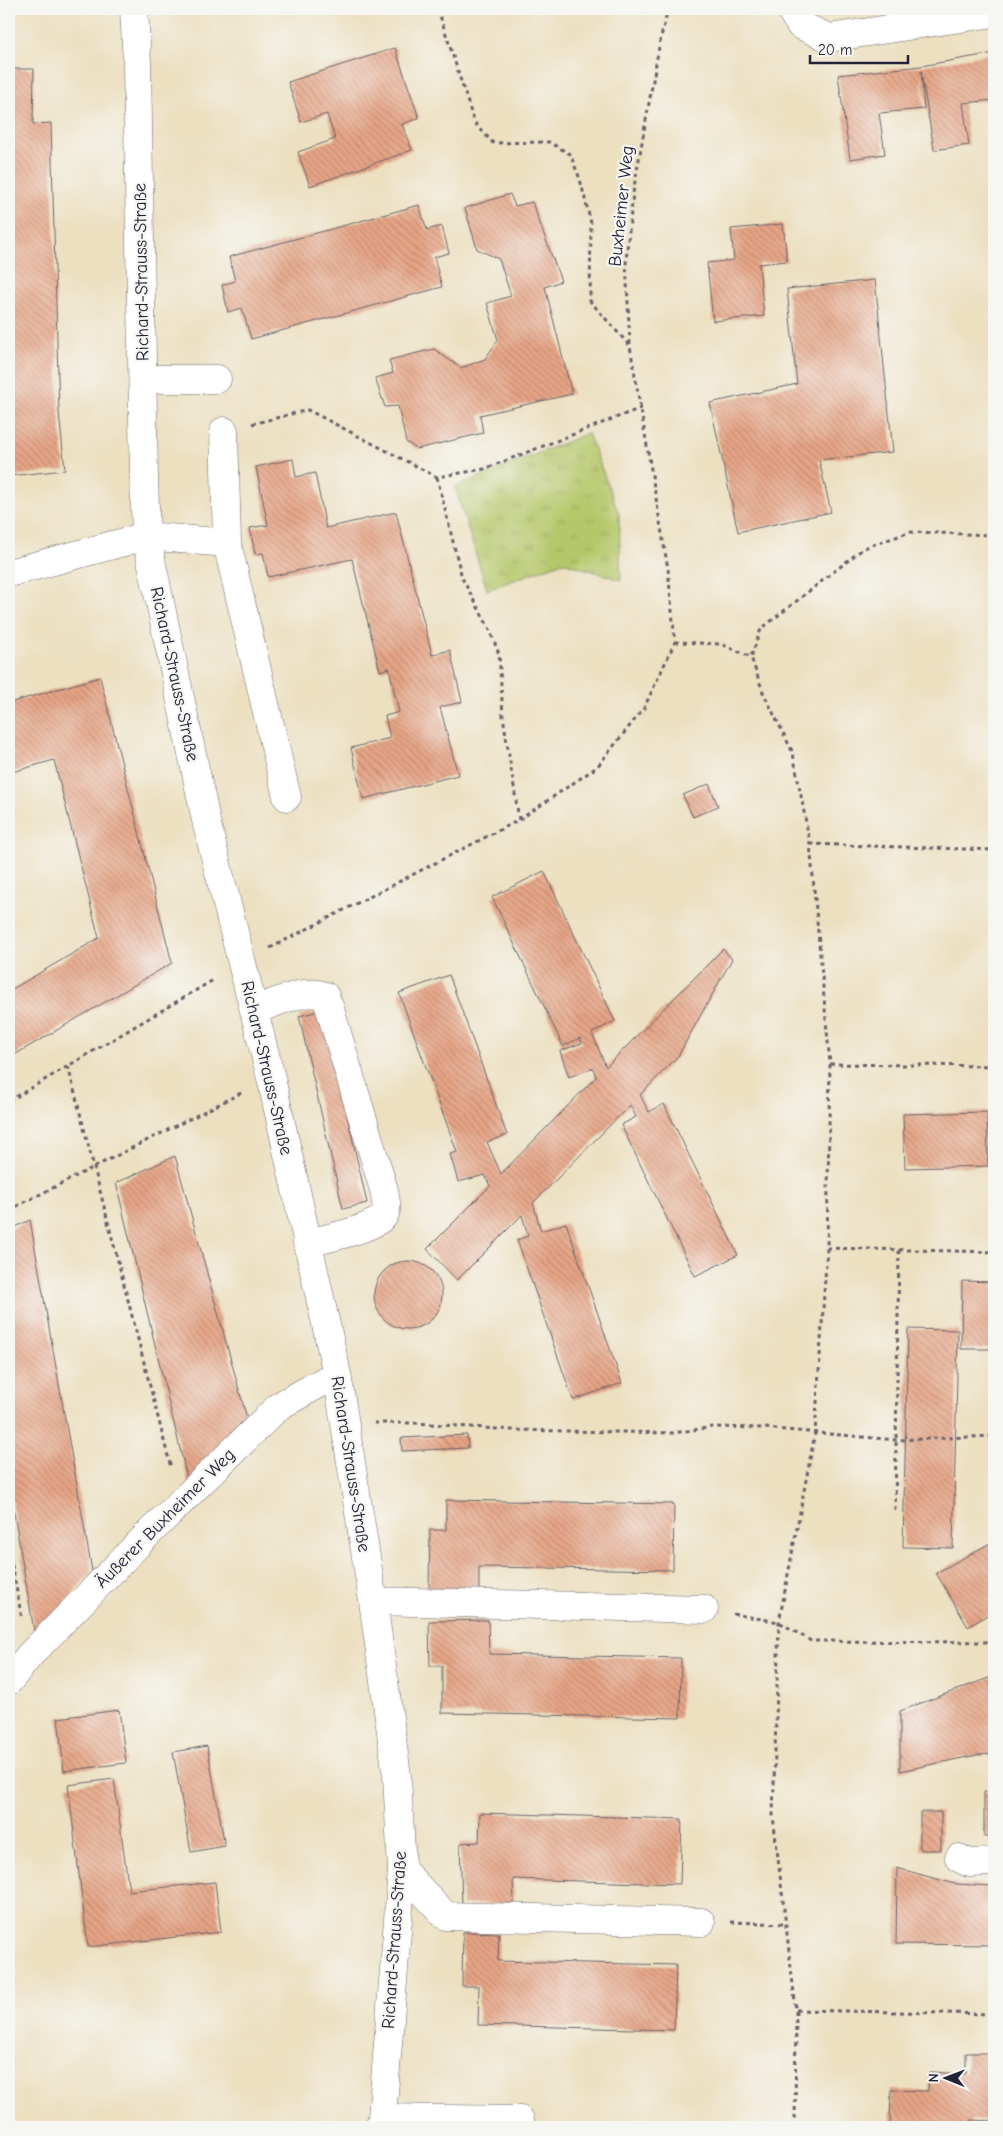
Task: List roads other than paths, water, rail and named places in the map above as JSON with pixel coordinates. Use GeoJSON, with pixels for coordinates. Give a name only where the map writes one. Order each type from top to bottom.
{"type":"FeatureCollection","features":[{"type":"Feature","properties":{"kind":"street","name":"Richard-Strauss-Straße"},"geometry":{"type":"LineString","coordinates":[[134,9],[138,63],[146,536],[207,825],[271,1078],[337,1374],[373,1601],[397,1776],[402,1870],[380,2123]]}},
{"type":"Feature","properties":{"kind":"street"},"geometry":{"type":"LineString","coordinates":[[790,9],[800,25],[829,38],[994,13]]}},
{"type":"Feature","properties":{"kind":"street"},"geometry":{"type":"LineString","coordinates":[[143,379],[217,379]]}},
{"type":"Feature","properties":{"kind":"street"},"geometry":{"type":"LineString","coordinates":[[224,431],[227,543],[286,797]]}},
{"type":"Feature","properties":{"kind":"street"},"geometry":{"type":"LineString","coordinates":[[9,573],[146,536],[227,543]]}},
{"type":"Feature","properties":{"kind":"street"},"geometry":{"type":"LineString","coordinates":[[254,1010],[307,992],[325,996],[384,1190],[386,1205],[385,1214],[381,1220],[358,1229],[307,1243]]}},
{"type":"Feature","properties":{"kind":"street","name":"Äußerer Buxheimer Weg"},"geometry":{"type":"LineString","coordinates":[[9,1681],[29,1656],[180,1502],[279,1406],[337,1374]]}},
{"type":"Feature","properties":{"kind":"street"},"geometry":{"type":"LineString","coordinates":[[373,1601],[704,1609]]}},
{"type":"Feature","properties":{"kind":"street"},"geometry":{"type":"LineString","coordinates":[[959,1858],[968,1863],[994,1862]]}},
{"type":"Feature","properties":{"kind":"street"},"geometry":{"type":"LineString","coordinates":[[402,1870],[446,1916],[701,1922]]}},
{"type":"Feature","properties":{"kind":"street"},"geometry":{"type":"LineString","coordinates":[[380,2123],[520,2120]]}}]}
